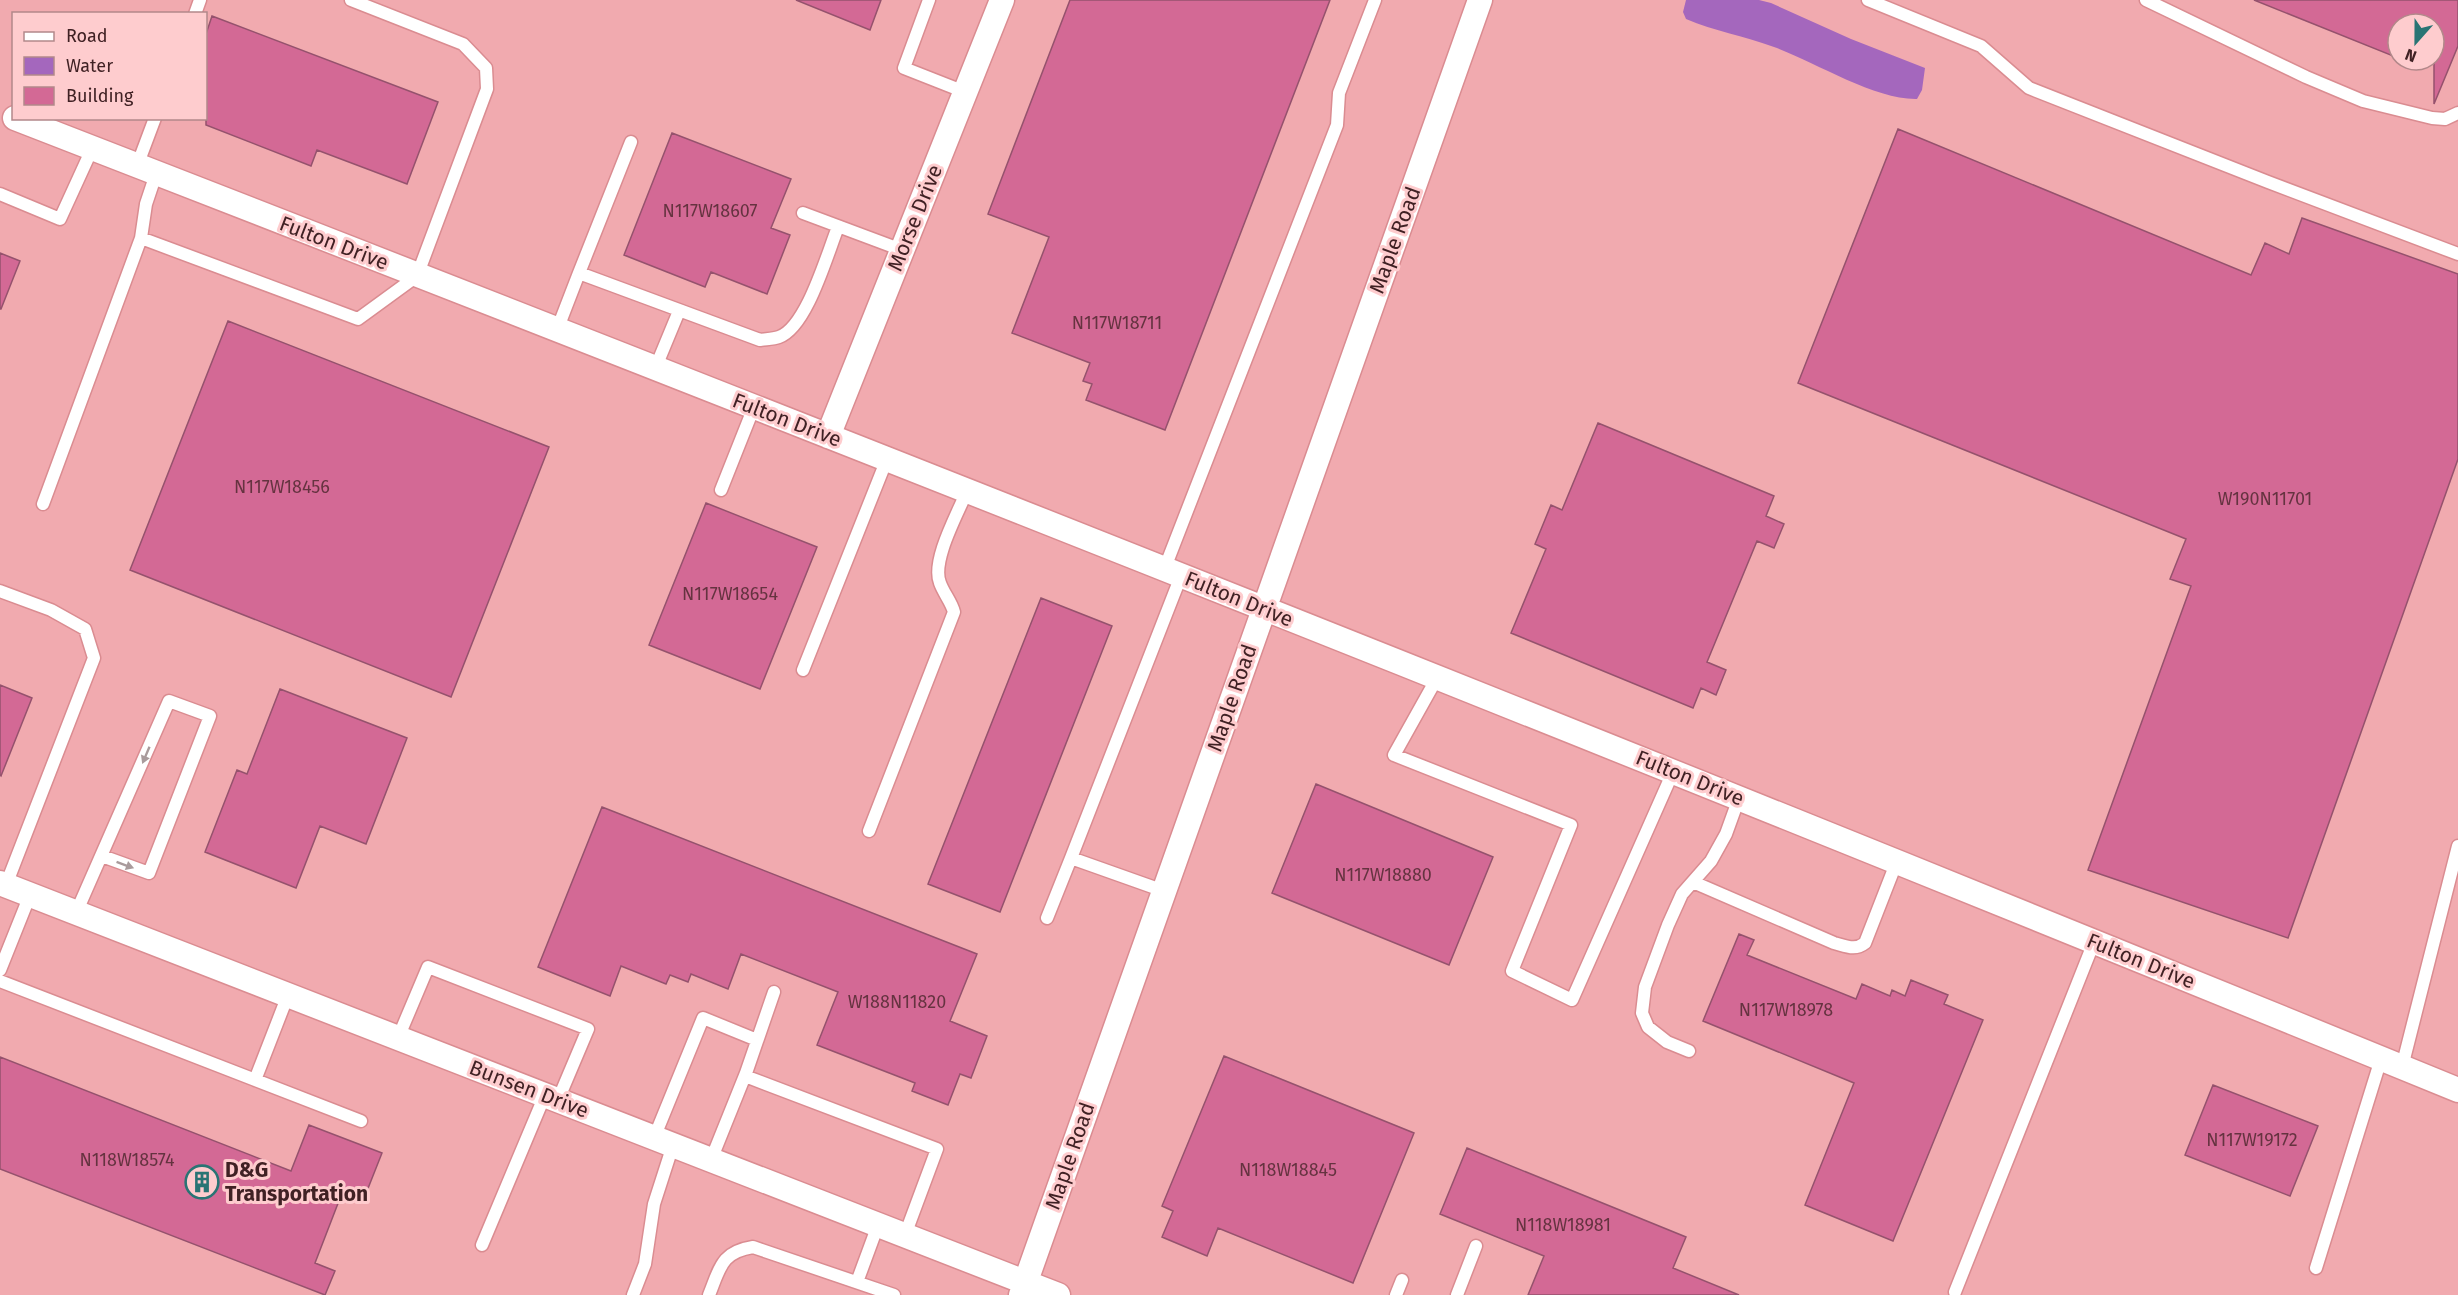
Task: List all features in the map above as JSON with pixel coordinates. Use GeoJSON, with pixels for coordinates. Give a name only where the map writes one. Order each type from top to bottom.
{"type":"FeatureCollection","features":[{"type":"Feature","properties":{"kind":"street","name":"Morse Drive"},"geometry":{"type":"LineString","coordinates":[[828,436],[1002,0]]}},
{"type":"Feature","properties":{"kind":"street","name":"Maple Road"},"geometry":{"type":"LineString","coordinates":[[1024,1289],[1480,0]]}},
{"type":"Feature","properties":{"kind":"street","name":"Fulton Drive"},"geometry":{"type":"LineString","coordinates":[[19,120],[887,459],[1898,861],[2458,1090]]}},
{"type":"Feature","properties":{"kind":"street","name":"Bunsen Drive"},"geometry":{"type":"LineString","coordinates":[[3,884],[905,1235],[1024,1289],[1058,1295]]}},
{"type":"Feature","properties":{"kind":"lane"},"geometry":{"type":"LineString","coordinates":[[141,238],[358,319],[417,276],[487,89],[486,68],[463,44],[351,0]]}},
{"type":"Feature","properties":{"kind":"lane"},"geometry":{"type":"LineString","coordinates":[[929,0],[904,68],[965,92]]}},
{"type":"Feature","properties":{"kind":"lane"},"geometry":{"type":"LineString","coordinates":[[1047,918],[1071,858],[1337,125],[1340,93],[1375,0]]}},
{"type":"Feature","properties":{"kind":"lane"},"geometry":{"type":"LineString","coordinates":[[1868,0],[1981,46],[2029,88],[2458,254]]}},
{"type":"Feature","properties":{"kind":"lane"},"geometry":{"type":"LineString","coordinates":[[2146,0],[2306,77],[2364,101],[2432,118],[2445,118],[2458,112]]}},
{"type":"Feature","properties":{"kind":"lane"},"geometry":{"type":"LineString","coordinates":[[43,504],[141,238],[146,204],[146,170],[155,120]]}},
{"type":"Feature","properties":{"kind":"lane"},"geometry":{"type":"LineString","coordinates":[[557,330],[631,142]]}},
{"type":"Feature","properties":{"kind":"lane"},"geometry":{"type":"LineString","coordinates":[[0,194],[60,219],[92,148]]}},
{"type":"Feature","properties":{"kind":"lane"},"geometry":{"type":"LineString","coordinates":[[802,213],[903,250]]}},
{"type":"Feature","properties":{"kind":"lane"},"geometry":{"type":"LineString","coordinates":[[579,273],[760,340],[780,337],[794,326],[804,313],[838,227]]}},
{"type":"Feature","properties":{"kind":"lane"},"geometry":{"type":"LineString","coordinates":[[655,369],[679,311]]}},
{"type":"Feature","properties":{"kind":"lane"},"geometry":{"type":"LineString","coordinates":[[721,490],[754,407]]}},
{"type":"Feature","properties":{"kind":"lane"},"geometry":{"type":"LineString","coordinates":[[803,670],[887,459]]}},
{"type":"Feature","properties":{"kind":"lane"},"geometry":{"type":"LineString","coordinates":[[869,831],[954,612],[952,603],[939,582],[937,566],[967,491]]}},
{"type":"Feature","properties":{"kind":"lane"},"geometry":{"type":"LineString","coordinates":[[0,591],[51,610],[84,629],[94,658],[3,884]]}},
{"type":"Feature","properties":{"kind":"lane"},"geometry":{"type":"LineString","coordinates":[[1437,678],[1394,755],[1571,825],[1512,971],[1572,1000],[1674,772]]}},
{"type":"Feature","properties":{"kind":"lane"},"geometry":{"type":"LineString","coordinates":[[76,913],[169,701],[210,716],[149,873],[102,856]]}},
{"type":"Feature","properties":{"kind":"lane"},"geometry":{"type":"LineString","coordinates":[[1689,1051],[1667,1042],[1648,1027],[1642,1013],[1645,987],[1682,894],[1711,861],[1726,834],[1739,798]]}},
{"type":"Feature","properties":{"kind":"lane"},"geometry":{"type":"LineString","coordinates":[[2316,1268],[2392,1063],[2458,846]]}},
{"type":"Feature","properties":{"kind":"lane"},"geometry":{"type":"LineString","coordinates":[[1071,858],[1164,891]]}},
{"type":"Feature","properties":{"kind":"lane"},"geometry":{"type":"LineString","coordinates":[[1693,882],[1834,943],[1852,948],[1859,947],[1868,937],[1898,861]]}},
{"type":"Feature","properties":{"kind":"lane"},"geometry":{"type":"LineString","coordinates":[[0,970],[30,895]]}},
{"type":"Feature","properties":{"kind":"lane"},"geometry":{"type":"LineString","coordinates":[[1955,1292],[2094,942]]}},
{"type":"Feature","properties":{"kind":"lane"},"geometry":{"type":"LineString","coordinates":[[398,1038],[428,967],[588,1029],[551,1097],[482,1245]]}},
{"type":"Feature","properties":{"kind":"lane"},"geometry":{"type":"LineString","coordinates":[[0,981],[361,1121]]}},
{"type":"Feature","properties":{"kind":"lane"},"geometry":{"type":"LineString","coordinates":[[711,1160],[746,1072],[774,992]]}},
{"type":"Feature","properties":{"kind":"lane"},"geometry":{"type":"LineString","coordinates":[[255,1080],[288,995]]}},
{"type":"Feature","properties":{"kind":"lane"},"geometry":{"type":"LineString","coordinates":[[633,1295],[645,1264],[663,1141],[703,1018],[757,1040]]}},
{"type":"Feature","properties":{"kind":"lane"},"geometry":{"type":"LineString","coordinates":[[746,1072],[745,1076],[937,1149],[905,1235]]}},
{"type":"Feature","properties":{"kind":"lane"},"geometry":{"type":"LineString","coordinates":[[857,1282],[878,1225]]}},
{"type":"Feature","properties":{"kind":"lane"},"geometry":{"type":"LineString","coordinates":[[1457,1295],[1476,1246]]}},
{"type":"Feature","properties":{"kind":"lane"},"geometry":{"type":"LineString","coordinates":[[709,1295],[724,1259],[738,1250],[753,1247],[894,1295]]}},
{"type":"Feature","properties":{"kind":"lane"},"geometry":{"type":"LineString","coordinates":[[1396,1295],[1402,1280]]}},
{"type":"Feature","properties":{"kind":"shaded area"},"geometry":{"type":"Polygon","coordinates":[[[0,0],[2458,0],[2458,1295],[0,1295],[0,0]]]}},
{"type":"Feature","properties":{"kind":"water"},"geometry":{"type":"Polygon","coordinates":[[[1686,0],[1759,0],[1771,3],[1851,39],[1925,68],[1922,90],[1917,99],[1900,98],[1864,87],[1774,47],[1686,19],[1683,12],[1686,0]]]}},
{"type":"Feature","properties":{"kind":"building"},"geometry":{"type":"Polygon","coordinates":[[[796,0],[881,0],[870,30],[796,0]]]}},
{"type":"Feature","properties":{"kind":"building"},"geometry":{"type":"Polygon","coordinates":[[[1070,0],[1330,0],[1165,430],[1086,400],[1092,384],[1083,381],[1090,363],[1012,333],[1049,237],[988,214],[1070,0]]]}},
{"type":"Feature","properties":{"kind":"building"},"geometry":{"type":"Polygon","coordinates":[[[2254,0],[2458,0],[2458,46],[2434,104],[2434,72],[2446,72],[2446,12],[2386,12],[2386,53],[2254,0]]]}},
{"type":"Feature","properties":{"kind":"building"},"geometry":{"type":"Polygon","coordinates":[[[212,16],[438,102],[407,184],[317,150],[311,166],[206,125],[207,31],[212,16]]]}},
{"type":"Feature","properties":{"kind":"building"},"geometry":{"type":"Polygon","coordinates":[[[1898,129],[2251,275],[2265,243],[2289,254],[2302,218],[2458,274],[2458,459],[2288,938],[2088,870],[2191,586],[2170,579],[2186,539],[1798,383],[1898,129]]]}},
{"type":"Feature","properties":{"kind":"building"},"geometry":{"type":"Polygon","coordinates":[[[672,133],[791,179],[771,228],[790,235],[767,294],[711,272],[705,287],[624,255],[672,133]]]}},
{"type":"Feature","properties":{"kind":"building"},"geometry":{"type":"Polygon","coordinates":[[[0,253],[20,261],[1,309],[0,309],[0,253]]]}},
{"type":"Feature","properties":{"kind":"building"},"geometry":{"type":"Polygon","coordinates":[[[228,321],[549,447],[451,697],[130,570],[228,321]]]}},
{"type":"Feature","properties":{"kind":"building"},"geometry":{"type":"Polygon","coordinates":[[[1598,423],[1774,496],[1766,516],[1784,524],[1774,548],[1757,541],[1707,662],[1726,670],[1716,695],[1701,688],[1693,708],[1511,633],[1546,549],[1535,544],[1551,505],[1562,510],[1598,423]]]}},
{"type":"Feature","properties":{"kind":"building"},"geometry":{"type":"Polygon","coordinates":[[[706,503],[817,547],[760,689],[649,645],[706,503]]]}},
{"type":"Feature","properties":{"kind":"building"},"geometry":{"type":"Polygon","coordinates":[[[1041,598],[1112,626],[1000,912],[928,884],[1041,598]]]}},
{"type":"Feature","properties":{"kind":"building"},"geometry":{"type":"Polygon","coordinates":[[[0,685],[32,698],[1,776],[0,775],[0,685]]]}},
{"type":"Feature","properties":{"kind":"building"},"geometry":{"type":"Polygon","coordinates":[[[280,689],[407,738],[366,844],[320,826],[296,888],[205,852],[237,770],[247,774],[280,689]]]}},
{"type":"Feature","properties":{"kind":"building"},"geometry":{"type":"Polygon","coordinates":[[[1316,784],[1493,857],[1449,965],[1272,893],[1316,784]]]}},
{"type":"Feature","properties":{"kind":"building"},"geometry":{"type":"Polygon","coordinates":[[[602,807],[977,954],[950,1021],[987,1036],[971,1078],[960,1074],[948,1105],[912,1091],[915,1083],[817,1045],[838,992],[741,954],[728,989],[691,974],[688,982],[670,975],[666,984],[621,966],[610,996],[538,967],[602,807]]]}},
{"type":"Feature","properties":{"kind":"building"},"geometry":{"type":"Polygon","coordinates":[[[1739,934],[1754,940],[1747,955],[1856,999],[1862,984],[1890,996],[1892,990],[1905,996],[1911,980],[1948,995],[1944,1004],[1983,1020],[1893,1241],[1805,1205],[1854,1083],[1703,1021],[1739,934]]]}},
{"type":"Feature","properties":{"kind":"building"},"geometry":{"type":"Polygon","coordinates":[[[1224,1056],[1414,1133],[1353,1283],[1218,1228],[1207,1256],[1162,1237],[1173,1211],[1162,1206],[1224,1056]]]}},
{"type":"Feature","properties":{"kind":"building","name":"D&G Transportation"},"geometry":{"type":"Polygon","coordinates":[[[0,1057],[291,1171],[309,1125],[382,1153],[363,1201],[342,1193],[315,1263],[335,1271],[325,1295],[0,1169],[0,1057]]]}},
{"type":"Feature","properties":{"kind":"building"},"geometry":{"type":"Polygon","coordinates":[[[2213,1085],[2318,1126],[2290,1196],[2185,1155],[2213,1085]]]}},
{"type":"Feature","properties":{"kind":"building"},"geometry":{"type":"Polygon","coordinates":[[[1467,1148],[1686,1237],[1673,1268],[1739,1295],[1528,1295],[1544,1256],[1440,1214],[1467,1148]]]}},
{"type":"Feature","properties":{"kind":"place","name":"D&G Transportation"},"geometry":{"type":"Point","coordinates":[202,1182]}}]}
